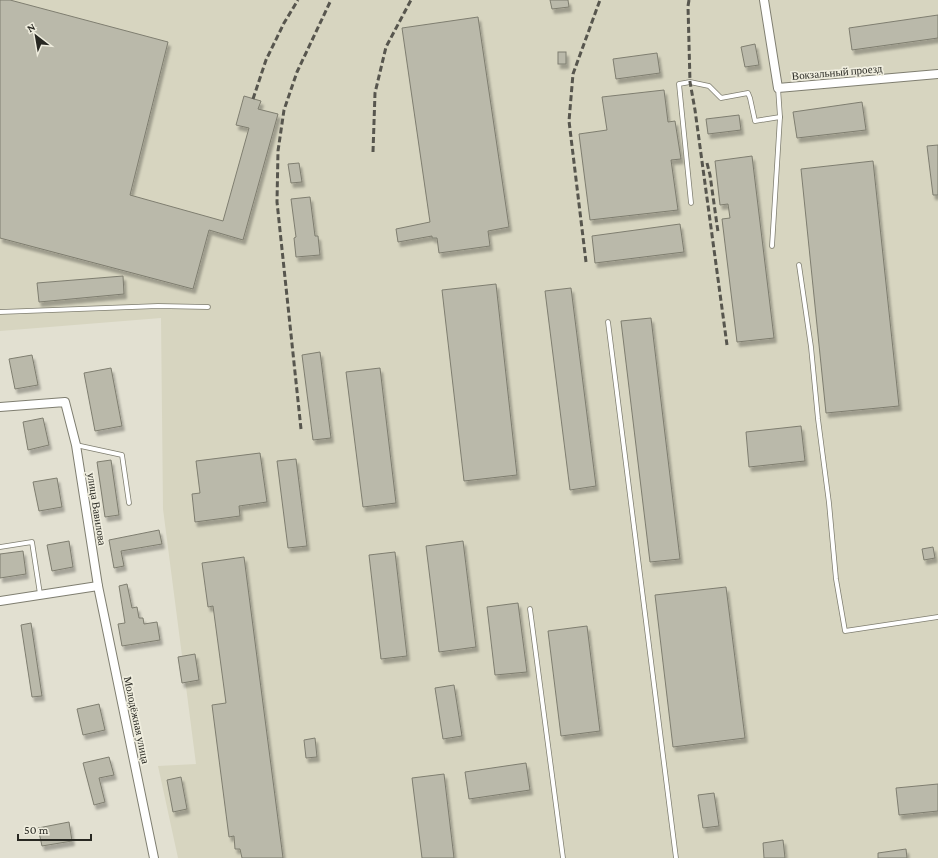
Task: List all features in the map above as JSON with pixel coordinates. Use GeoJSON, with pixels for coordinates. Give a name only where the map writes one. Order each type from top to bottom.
{"type":"FeatureCollection","features":[{"type":"Feature","properties":{"kind":"street","name":"Вокзальный проезд"},"geometry":{"type":"LineString","coordinates":[[764,0],[778,88],[938,74]]}},
{"type":"Feature","properties":{"kind":"street","name":"улица Вавилова"},"geometry":{"type":"LineString","coordinates":[[0,407],[65,402],[76,445],[98,586]]}},
{"type":"Feature","properties":{"kind":"street"},"geometry":{"type":"LineString","coordinates":[[0,601],[98,586]]}},
{"type":"Feature","properties":{"kind":"street","name":"Молодёжная улица"},"geometry":{"type":"LineString","coordinates":[[98,586],[154,858]]}},
{"type":"Feature","properties":{"kind":"lane"},"geometry":{"type":"LineString","coordinates":[[691,204],[679,84],[690,82],[709,86],[721,98],[748,93],[755,121],[780,117]]}},
{"type":"Feature","properties":{"kind":"lane"},"geometry":{"type":"LineString","coordinates":[[772,246],[780,117],[778,88]]}},
{"type":"Feature","properties":{"kind":"lane"},"geometry":{"type":"LineString","coordinates":[[799,265],[811,348],[818,419],[829,503],[836,579],[845,631],[938,617]]}},
{"type":"Feature","properties":{"kind":"lane"},"geometry":{"type":"LineString","coordinates":[[0,312],[158,306],[208,308]]}},
{"type":"Feature","properties":{"kind":"lane"},"geometry":{"type":"LineString","coordinates":[[608,322],[676,858]]}},
{"type":"Feature","properties":{"kind":"lane"},"geometry":{"type":"LineString","coordinates":[[76,445],[122,455],[129,503]]}},
{"type":"Feature","properties":{"kind":"lane"},"geometry":{"type":"LineString","coordinates":[[0,547],[32,542],[40,595]]}},
{"type":"Feature","properties":{"kind":"lane"},"geometry":{"type":"LineString","coordinates":[[530,609],[563,858]]}},
{"type":"Feature","properties":{"kind":"shaded area"},"geometry":{"type":"Polygon","coordinates":[[[0,0],[938,0],[938,858],[178,858],[158,766],[196,764],[163,509],[161,318],[0,331],[0,0]]]}},
{"type":"Feature","properties":{"kind":"building"},"geometry":{"type":"Polygon","coordinates":[[[0,0],[10,0],[168,42],[130,195],[223,221],[249,128],[236,125],[244,96],[261,101],[258,109],[278,114],[243,240],[209,230],[193,289],[0,238],[0,0]]]}},
{"type":"Feature","properties":{"kind":"building"},"geometry":{"type":"Polygon","coordinates":[[[550,0],[568,0],[569,7],[552,9],[550,0]]]}},
{"type":"Feature","properties":{"kind":"building"},"geometry":{"type":"Polygon","coordinates":[[[938,15],[938,38],[852,50],[849,28],[938,15]]]}},
{"type":"Feature","properties":{"kind":"building"},"geometry":{"type":"Polygon","coordinates":[[[478,17],[509,227],[488,231],[490,246],[439,253],[437,238],[432,238],[432,236],[398,242],[396,229],[430,222],[402,28],[478,17]]]}},
{"type":"Feature","properties":{"kind":"building"},"geometry":{"type":"Polygon","coordinates":[[[755,44],[759,65],[745,67],[741,47],[755,44]]]}},
{"type":"Feature","properties":{"kind":"building"},"geometry":{"type":"Polygon","coordinates":[[[558,52],[566,52],[566,64],[558,64],[558,52]]]}},
{"type":"Feature","properties":{"kind":"building"},"geometry":{"type":"Polygon","coordinates":[[[657,53],[660,73],[616,79],[613,59],[657,53]]]}},
{"type":"Feature","properties":{"kind":"building"},"geometry":{"type":"Polygon","coordinates":[[[664,90],[668,122],[675,121],[681,159],[671,160],[678,210],[590,220],[579,134],[607,130],[602,97],[664,90]]]}},
{"type":"Feature","properties":{"kind":"building"},"geometry":{"type":"Polygon","coordinates":[[[862,102],[866,130],[797,138],[793,112],[862,102]]]}},
{"type":"Feature","properties":{"kind":"building"},"geometry":{"type":"Polygon","coordinates":[[[739,115],[741,130],[708,134],[706,119],[739,115]]]}},
{"type":"Feature","properties":{"kind":"building"},"geometry":{"type":"Polygon","coordinates":[[[938,145],[938,195],[933,195],[927,146],[938,145]]]}},
{"type":"Feature","properties":{"kind":"building"},"geometry":{"type":"Polygon","coordinates":[[[752,156],[774,338],[737,342],[722,219],[730,218],[728,204],[720,205],[715,161],[752,156]]]}},
{"type":"Feature","properties":{"kind":"building"},"geometry":{"type":"Polygon","coordinates":[[[873,161],[899,406],[826,413],[801,169],[873,161]]]}},
{"type":"Feature","properties":{"kind":"building"},"geometry":{"type":"Polygon","coordinates":[[[299,163],[302,182],[291,183],[288,164],[299,163]]]}},
{"type":"Feature","properties":{"kind":"building"},"geometry":{"type":"Polygon","coordinates":[[[310,197],[315,236],[318,236],[320,255],[296,257],[294,238],[296,237],[291,199],[310,197]]]}},
{"type":"Feature","properties":{"kind":"building"},"geometry":{"type":"Polygon","coordinates":[[[680,224],[684,252],[595,263],[592,236],[680,224]]]}},
{"type":"Feature","properties":{"kind":"building"},"geometry":{"type":"Polygon","coordinates":[[[123,276],[124,294],[39,302],[37,283],[123,276]]]}},
{"type":"Feature","properties":{"kind":"building"},"geometry":{"type":"Polygon","coordinates":[[[496,284],[517,475],[464,481],[442,290],[496,284]]]}},
{"type":"Feature","properties":{"kind":"building"},"geometry":{"type":"Polygon","coordinates":[[[571,288],[596,486],[570,490],[545,291],[571,288]]]}},
{"type":"Feature","properties":{"kind":"building"},"geometry":{"type":"Polygon","coordinates":[[[651,318],[680,559],[650,562],[621,321],[651,318]]]}},
{"type":"Feature","properties":{"kind":"building"},"geometry":{"type":"Polygon","coordinates":[[[320,352],[331,438],[313,440],[302,355],[320,352]]]}},
{"type":"Feature","properties":{"kind":"building"},"geometry":{"type":"Polygon","coordinates":[[[32,355],[38,385],[15,389],[9,359],[32,355]]]}},
{"type":"Feature","properties":{"kind":"building"},"geometry":{"type":"Polygon","coordinates":[[[111,368],[122,426],[95,431],[84,373],[111,368]]]}},
{"type":"Feature","properties":{"kind":"building"},"geometry":{"type":"Polygon","coordinates":[[[380,368],[396,503],[363,507],[346,372],[380,368]]]}},
{"type":"Feature","properties":{"kind":"building"},"geometry":{"type":"Polygon","coordinates":[[[43,418],[49,445],[28,450],[23,422],[43,418]]]}},
{"type":"Feature","properties":{"kind":"building"},"geometry":{"type":"Polygon","coordinates":[[[801,426],[805,461],[749,467],[746,432],[801,426]]]}},
{"type":"Feature","properties":{"kind":"building"},"geometry":{"type":"Polygon","coordinates":[[[260,453],[267,502],[239,506],[240,516],[195,522],[192,494],[200,493],[196,461],[260,453]]]}},
{"type":"Feature","properties":{"kind":"building"},"geometry":{"type":"Polygon","coordinates":[[[296,459],[307,546],[288,548],[277,461],[296,459]]]}},
{"type":"Feature","properties":{"kind":"building"},"geometry":{"type":"Polygon","coordinates":[[[111,460],[119,515],[105,517],[97,462],[111,460]]]}},
{"type":"Feature","properties":{"kind":"building"},"geometry":{"type":"Polygon","coordinates":[[[57,478],[62,507],[39,511],[33,482],[57,478]]]}},
{"type":"Feature","properties":{"kind":"building"},"geometry":{"type":"Polygon","coordinates":[[[159,530],[162,544],[121,551],[124,566],[114,568],[109,540],[159,530]]]}},
{"type":"Feature","properties":{"kind":"building"},"geometry":{"type":"Polygon","coordinates":[[[69,541],[73,567],[52,571],[47,545],[69,541]]]}},
{"type":"Feature","properties":{"kind":"building"},"geometry":{"type":"Polygon","coordinates":[[[463,541],[476,647],[439,652],[426,546],[463,541]]]}},
{"type":"Feature","properties":{"kind":"building"},"geometry":{"type":"Polygon","coordinates":[[[933,547],[935,558],[924,560],[922,549],[933,547]]]}},
{"type":"Feature","properties":{"kind":"building"},"geometry":{"type":"Polygon","coordinates":[[[23,551],[26,574],[0,578],[0,554],[23,551]]]}},
{"type":"Feature","properties":{"kind":"building"},"geometry":{"type":"Polygon","coordinates":[[[395,552],[407,656],[381,659],[369,555],[395,552]]]}},
{"type":"Feature","properties":{"kind":"building"},"geometry":{"type":"Polygon","coordinates":[[[244,557],[283,858],[242,858],[240,849],[235,849],[234,836],[229,837],[212,705],[226,703],[213,606],[208,607],[202,563],[244,557]]]}},
{"type":"Feature","properties":{"kind":"building"},"geometry":{"type":"Polygon","coordinates":[[[127,584],[132,608],[137,607],[139,618],[143,618],[144,624],[157,622],[160,640],[122,646],[118,624],[125,623],[119,586],[127,584]]]}},
{"type":"Feature","properties":{"kind":"building"},"geometry":{"type":"Polygon","coordinates":[[[726,587],[745,738],[673,747],[655,595],[726,587]]]}},
{"type":"Feature","properties":{"kind":"building"},"geometry":{"type":"Polygon","coordinates":[[[518,603],[527,672],[495,675],[487,607],[518,603]]]}},
{"type":"Feature","properties":{"kind":"building"},"geometry":{"type":"Polygon","coordinates":[[[31,623],[42,696],[32,697],[21,625],[31,623]]]}},
{"type":"Feature","properties":{"kind":"building"},"geometry":{"type":"Polygon","coordinates":[[[587,626],[600,731],[561,736],[548,631],[587,626]]]}},
{"type":"Feature","properties":{"kind":"building"},"geometry":{"type":"Polygon","coordinates":[[[195,654],[199,680],[182,683],[178,657],[195,654]]]}},
{"type":"Feature","properties":{"kind":"building"},"geometry":{"type":"Polygon","coordinates":[[[454,685],[462,736],[443,739],[435,688],[454,685]]]}},
{"type":"Feature","properties":{"kind":"building"},"geometry":{"type":"Polygon","coordinates":[[[99,704],[105,730],[83,735],[77,709],[99,704]]]}},
{"type":"Feature","properties":{"kind":"building"},"geometry":{"type":"Polygon","coordinates":[[[315,738],[317,757],[306,758],[304,740],[315,738]]]}},
{"type":"Feature","properties":{"kind":"building"},"geometry":{"type":"Polygon","coordinates":[[[109,757],[114,775],[99,778],[105,802],[94,805],[83,763],[109,757]]]}},
{"type":"Feature","properties":{"kind":"building"},"geometry":{"type":"Polygon","coordinates":[[[526,763],[530,790],[469,799],[465,772],[526,763]]]}},
{"type":"Feature","properties":{"kind":"building"},"geometry":{"type":"Polygon","coordinates":[[[444,774],[454,858],[422,858],[412,778],[444,774]]]}},
{"type":"Feature","properties":{"kind":"building"},"geometry":{"type":"Polygon","coordinates":[[[181,777],[187,809],[173,812],[167,780],[181,777]]]}},
{"type":"Feature","properties":{"kind":"building"},"geometry":{"type":"Polygon","coordinates":[[[938,784],[938,811],[899,815],[896,788],[938,784]]]}},
{"type":"Feature","properties":{"kind":"building"},"geometry":{"type":"Polygon","coordinates":[[[714,793],[719,826],[703,828],[698,795],[714,793]]]}},
{"type":"Feature","properties":{"kind":"building"},"geometry":{"type":"Polygon","coordinates":[[[69,822],[72,841],[42,846],[38,828],[69,822]]]}},
{"type":"Feature","properties":{"kind":"building"},"geometry":{"type":"Polygon","coordinates":[[[783,840],[785,858],[764,858],[763,843],[783,840]]]}},
{"type":"Feature","properties":{"kind":"building"},"geometry":{"type":"Polygon","coordinates":[[[906,849],[907,858],[878,858],[878,853],[906,849]]]}},
{"type":"Feature","properties":{"kind":"railway"},"geometry":{"type":"LineString","coordinates":[[253,99],[266,60],[284,23],[298,0]]}},
{"type":"Feature","properties":{"kind":"railway"},"geometry":{"type":"LineString","coordinates":[[301,429],[277,202],[278,151],[284,110],[297,72],[331,0]]}},
{"type":"Feature","properties":{"kind":"railway"},"geometry":{"type":"LineString","coordinates":[[373,152],[375,93],[386,47],[411,0]]}},
{"type":"Feature","properties":{"kind":"railway"},"geometry":{"type":"LineString","coordinates":[[586,262],[569,121],[573,74],[600,0]]}},
{"type":"Feature","properties":{"kind":"railway"},"geometry":{"type":"LineString","coordinates":[[689,0],[690,82],[727,345]]}},
{"type":"Feature","properties":{"kind":"railway"},"geometry":{"type":"LineString","coordinates":[[707,163],[718,232]]}}]}
